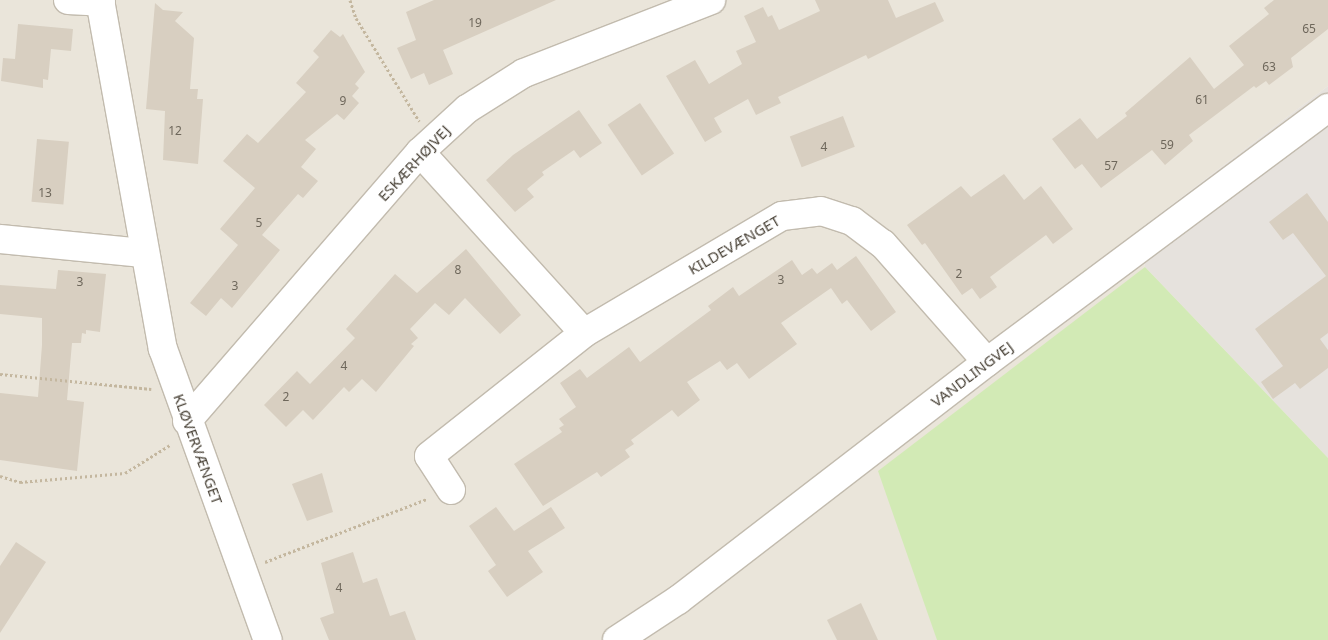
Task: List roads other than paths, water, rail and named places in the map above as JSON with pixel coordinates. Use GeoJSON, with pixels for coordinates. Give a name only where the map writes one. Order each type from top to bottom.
{"type":"FeatureCollection","features":[{"type":"Feature","properties":{"kind":"street","name":"KLØVERVÆNGET"},"geometry":{"type":"LineString","coordinates":[[68,0],[101,1],[144,253],[163,349],[176,390],[268,640]]}},
{"type":"Feature","properties":{"kind":"street","name":"ESKÆRHØJVEJ"},"geometry":{"type":"LineString","coordinates":[[189,426],[426,146],[467,109],[524,73],[711,0]]}},
{"type":"Feature","properties":{"kind":"street","name":"VANDLINGVEJ"},"geometry":{"type":"LineString","coordinates":[[617,640],[678,600],[987,362],[1328,108]]}},
{"type":"Feature","properties":{"kind":"street"},"geometry":{"type":"LineString","coordinates":[[426,146],[584,333]]}},
{"type":"Feature","properties":{"kind":"street","name":"KILDEVÆNGET"},"geometry":{"type":"LineString","coordinates":[[451,490],[429,456],[584,333],[782,216],[822,211],[852,221],[883,244],[987,362]]}},
{"type":"Feature","properties":{"kind":"street"},"geometry":{"type":"LineString","coordinates":[[0,239],[144,253]]}}]}
